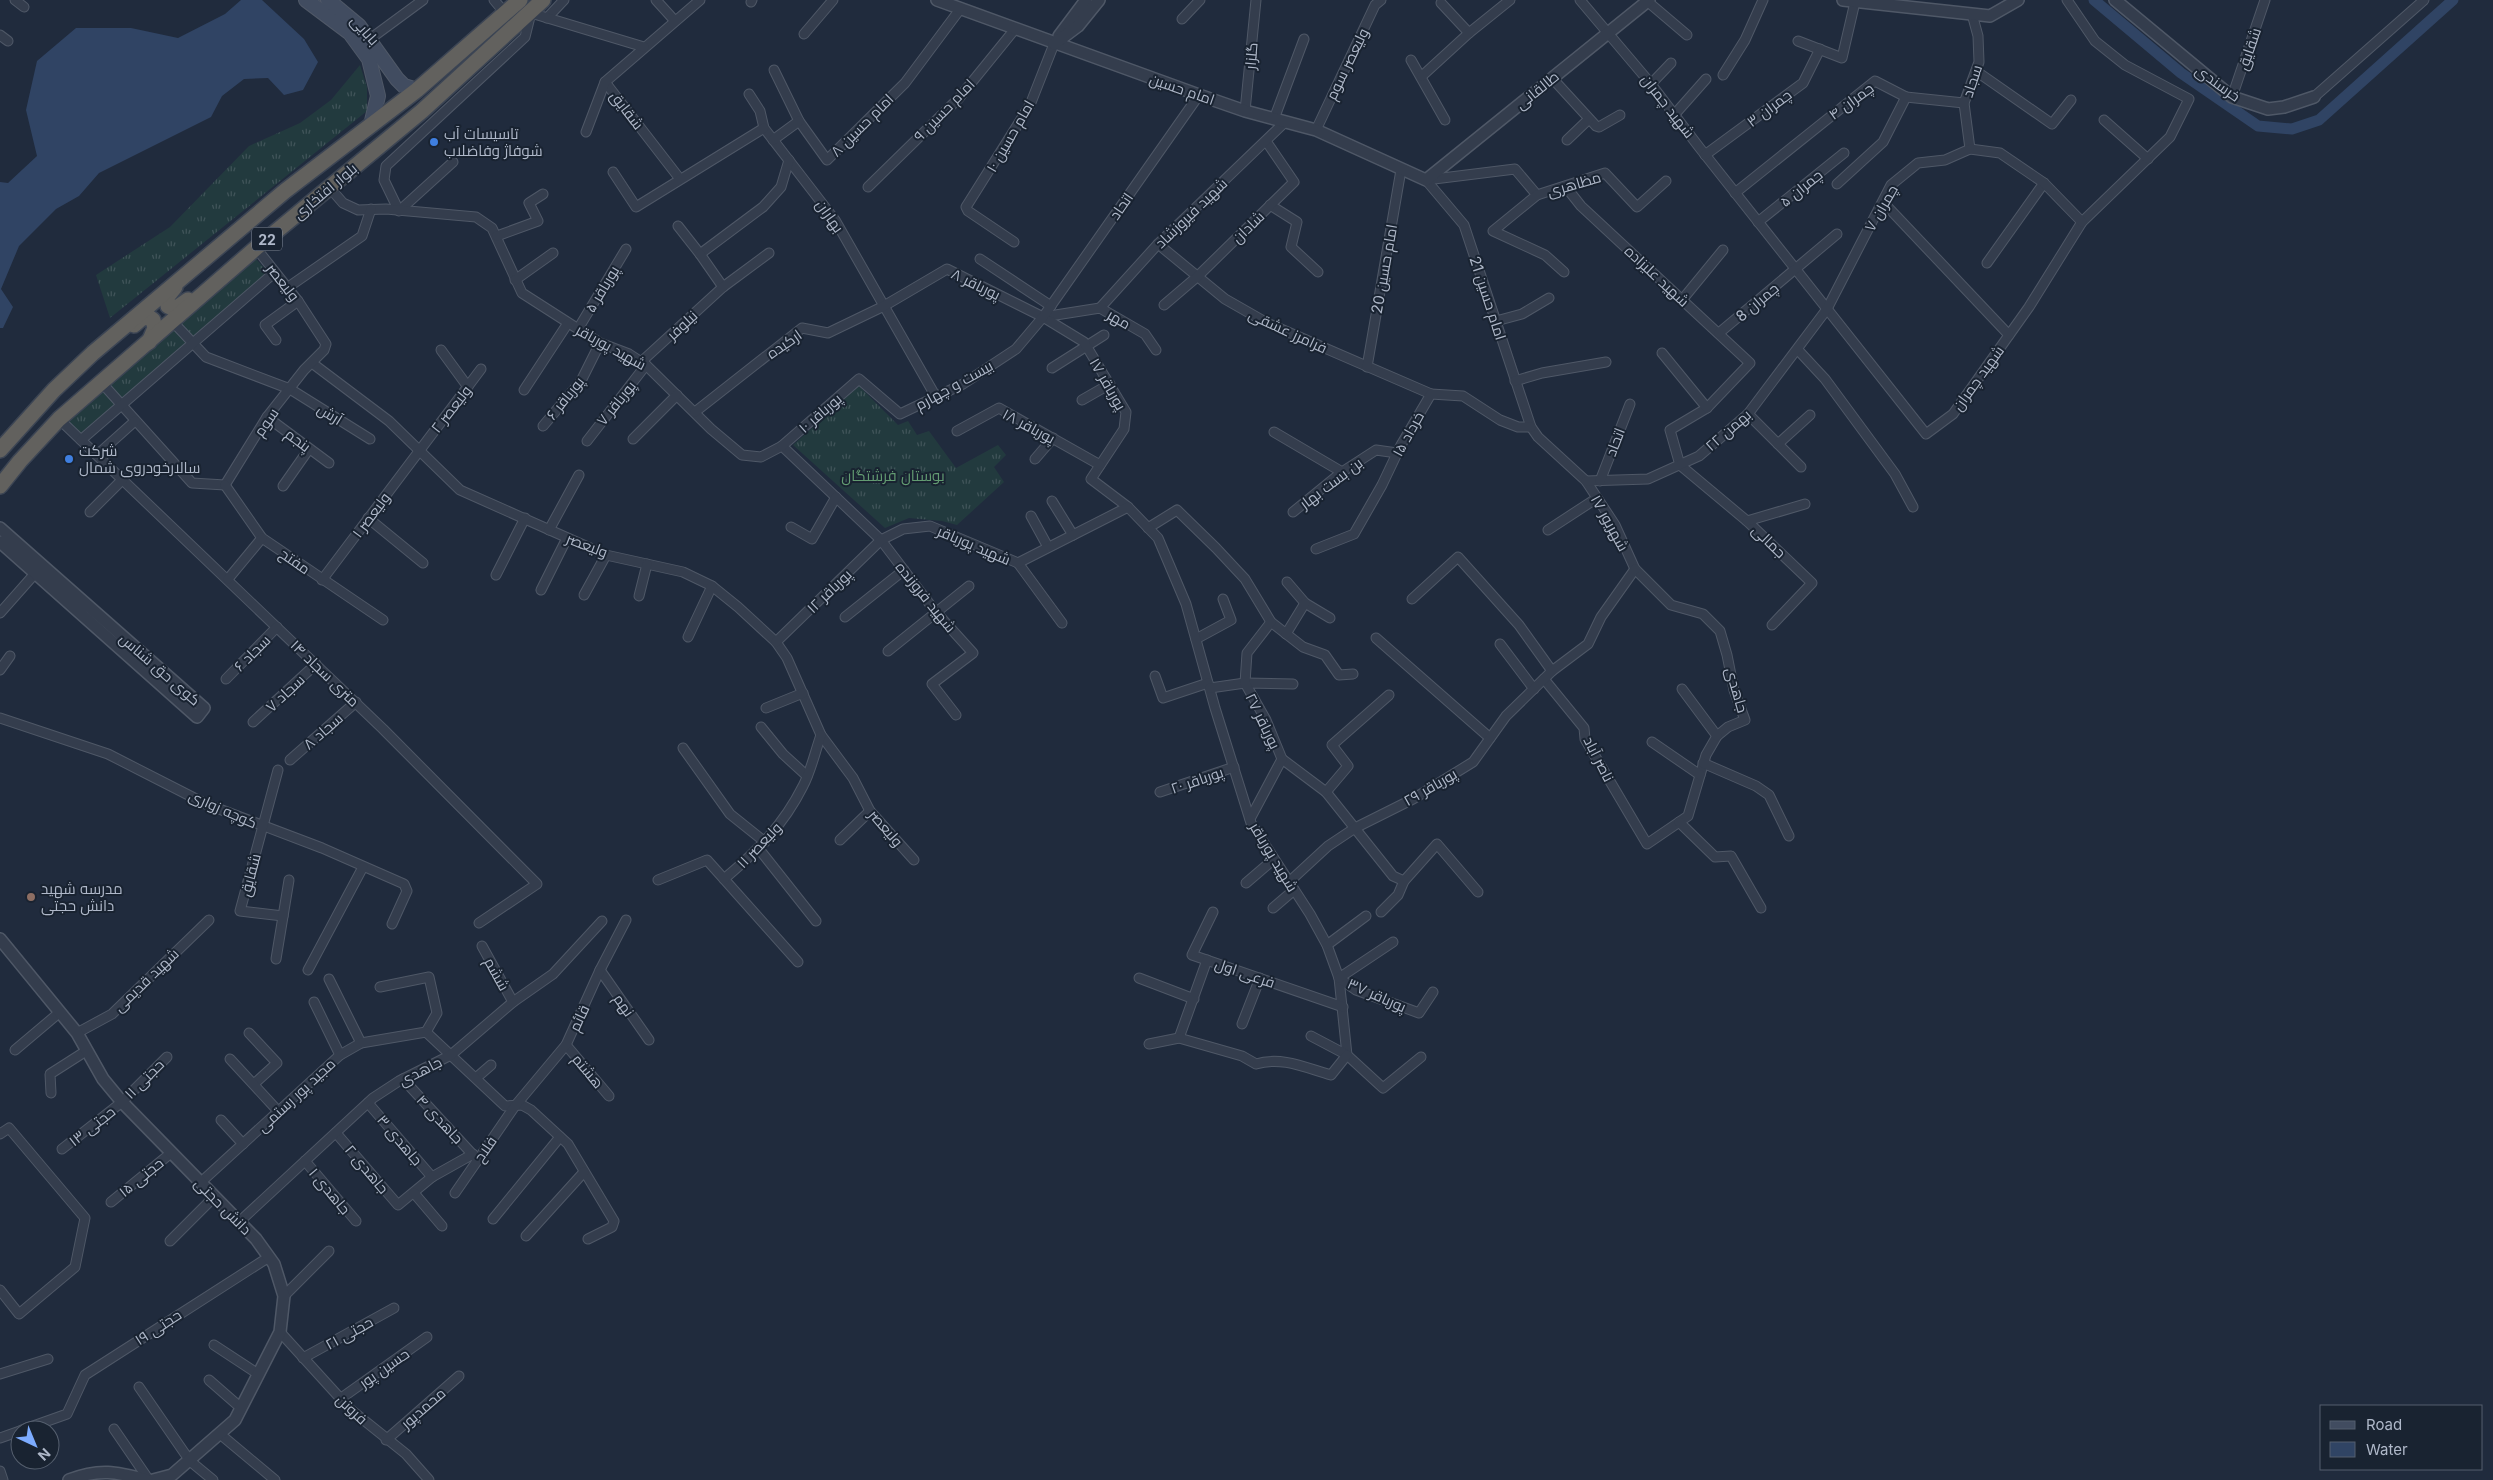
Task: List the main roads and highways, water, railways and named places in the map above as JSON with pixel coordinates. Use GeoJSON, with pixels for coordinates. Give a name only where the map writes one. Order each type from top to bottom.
{"type":"FeatureCollection","features":[{"type":"Feature","properties":{"kind":"highway","name":"بلوار افتخاری"},"geometry":{"type":"LineString","coordinates":[[0,450],[54,390],[93,353],[285,191],[416,90],[520,0]]}},
{"type":"Feature","properties":{"kind":"highway","name":"بلوار افتخاری"},"geometry":{"type":"LineString","coordinates":[[0,486],[20,460],[58,419],[173,322],[256,248],[422,111],[543,0]]}},
{"type":"Feature","properties":{"kind":"highway"},"geometry":{"type":"LineString","coordinates":[[184,276],[167,297],[168,306],[172,309],[216,283]]}},
{"type":"Feature","properties":{"kind":"highway"},"geometry":{"type":"LineString","coordinates":[[93,353],[111,346],[142,318],[149,317],[153,320],[155,328],[149,342]]}},
{"type":"Feature","properties":{"kind":"main road","name":"بابایی"},"geometry":{"type":"LineString","coordinates":[[306,0],[350,33],[362,46],[369,58],[378,96],[371,125]]}},
{"type":"Feature","properties":{"kind":"main road","name":"بابایی"},"geometry":{"type":"LineString","coordinates":[[328,0],[347,14],[370,39],[404,86],[416,90]]}},
{"type":"Feature","properties":{"kind":"main road"},"geometry":{"type":"LineString","coordinates":[[377,88],[383,91],[391,87],[397,78]]}},
{"type":"Feature","properties":{"kind":"water"},"geometry":{"type":"Polygon","coordinates":[[[241,0],[262,0],[304,39],[318,62],[303,90],[284,95],[268,78],[244,79],[222,96],[211,117],[99,173],[79,196],[56,209],[19,246],[1,289],[13,307],[3,328],[0,328],[0,182],[8,183],[37,156],[26,110],[37,61],[76,28],[131,28],[178,38],[225,14],[241,0]]]}},
{"type":"Feature","properties":{"kind":"waterway"},"geometry":{"type":"LineString","coordinates":[[2094,0],[2181,73],[2258,126],[2292,129],[2319,120],[2453,0]]}},
{"type":"Feature","properties":{"kind":"place","name":"تاسیسات آب شوفاژ وفاضلاب"},"geometry":{"type":"Point","coordinates":[434,142]}},
{"type":"Feature","properties":{"kind":"place","name":"شرکت سالارخودروی شمال"},"geometry":{"type":"Point","coordinates":[69,459]}},
{"type":"Feature","properties":{"kind":"place","name":"مدرسه شهید دانش حجتی"},"geometry":{"type":"Point","coordinates":[31,897]}},
{"type":"Feature","properties":{"kind":"park label","name":"بوستان فرشتگان"},"geometry":{"type":"Point","coordinates":[893,475]}}]}
